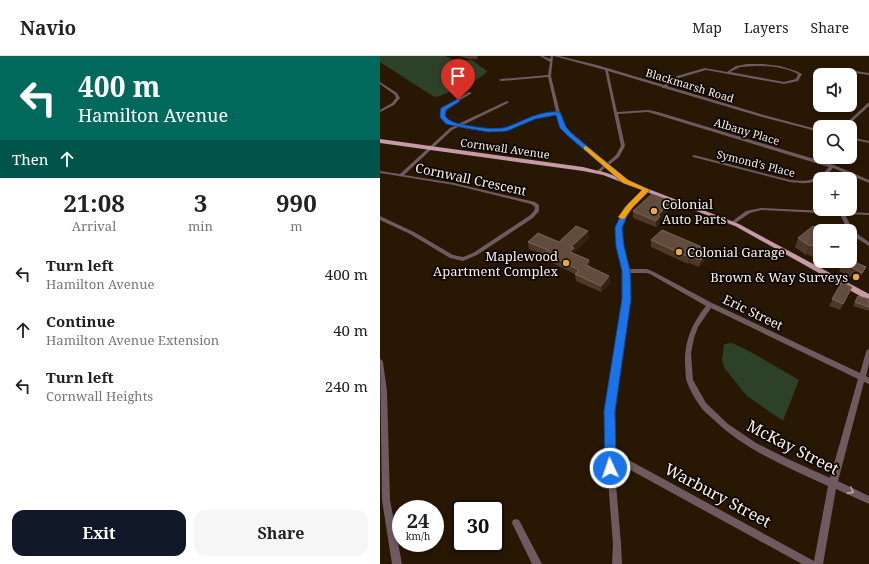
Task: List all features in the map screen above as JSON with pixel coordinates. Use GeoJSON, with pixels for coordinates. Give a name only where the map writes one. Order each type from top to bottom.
{"type":"FeatureCollection","features":[{"type":"Feature","properties":{"kind":"main road","name":"Cornwall Avenue"},"geometry":{"type":"LineString","coordinates":[[380,141],[583,169],[625,181],[732,223],[869,298]]}},
{"type":"Feature","properties":{"kind":"street"},"geometry":{"type":"LineString","coordinates":[[541,56],[551,61],[560,58]]}},
{"type":"Feature","properties":{"kind":"street"},"geometry":{"type":"LineString","coordinates":[[552,56],[549,76],[558,113],[565,130],[625,181]]}},
{"type":"Feature","properties":{"kind":"street","name":"Blackmarsh Road"},"geometry":{"type":"LineString","coordinates":[[555,56],[606,69],[663,87],[813,129]]}},
{"type":"Feature","properties":{"kind":"street"},"geometry":{"type":"LineString","coordinates":[[663,87],[678,77],[706,69],[750,78],[784,83],[797,80],[800,74],[794,69],[751,65],[743,66],[727,73]]}},
{"type":"Feature","properties":{"kind":"street"},"geometry":{"type":"LineString","coordinates":[[600,173],[608,169],[607,165],[620,154],[623,146],[606,69]]}},
{"type":"Feature","properties":{"kind":"street"},"geometry":{"type":"LineString","coordinates":[[857,72],[869,74]]}},
{"type":"Feature","properties":{"kind":"street"},"geometry":{"type":"LineString","coordinates":[[501,80],[549,76]]}},
{"type":"Feature","properties":{"kind":"street"},"geometry":{"type":"LineString","coordinates":[[380,83],[396,94],[398,98],[393,104],[380,111]]}},
{"type":"Feature","properties":{"kind":"street"},"geometry":{"type":"LineString","coordinates":[[470,93],[442,111],[442,117],[445,121],[457,126],[488,130],[503,129],[513,127],[534,117],[558,113]]}},
{"type":"Feature","properties":{"kind":"street"},"geometry":{"type":"LineString","coordinates":[[401,175],[447,132],[507,102]]}},
{"type":"Feature","properties":{"kind":"street"},"geometry":{"type":"LineString","coordinates":[[852,120],[869,104]]}},
{"type":"Feature","properties":{"kind":"street","name":"Albany Place"},"geometry":{"type":"LineString","coordinates":[[616,113],[648,111],[657,113],[832,166],[856,175],[869,182]]}},
{"type":"Feature","properties":{"kind":"street"},"geometry":{"type":"LineString","coordinates":[[857,139],[869,142]]}},
{"type":"Feature","properties":{"kind":"street","name":"Symond's Place"},"geometry":{"type":"LineString","coordinates":[[694,156],[801,183],[809,182],[825,176],[832,166]]}},
{"type":"Feature","properties":{"kind":"street","name":"Cornwall Crescent"},"geometry":{"type":"LineString","coordinates":[[380,172],[454,184],[533,203],[537,206],[537,211],[475,254],[463,259],[452,257],[417,236],[380,218]]}},
{"type":"Feature","properties":{"kind":"street"},"geometry":{"type":"LineString","coordinates":[[617,564],[617,544],[610,454],[609,411],[627,299],[626,271],[618,232],[619,222],[626,210],[647,190]]}},
{"type":"Feature","properties":{"kind":"street"},"geometry":{"type":"LineString","coordinates":[[732,223],[748,212],[761,208],[813,211]]}},
{"type":"Feature","properties":{"kind":"street"},"geometry":{"type":"LineString","coordinates":[[857,214],[869,214]]}},
{"type":"Feature","properties":{"kind":"street"},"geometry":{"type":"LineString","coordinates":[[843,216],[851,232],[869,244]]}},
{"type":"Feature","properties":{"kind":"street","name":"Eric Street"},"geometry":{"type":"LineString","coordinates":[[626,271],[647,271],[652,273],[710,305],[865,379]]}},
{"type":"Feature","properties":{"kind":"street","name":"McKay Street"},"geometry":{"type":"LineString","coordinates":[[710,305],[697,321],[692,332],[687,356],[689,380],[699,399],[724,425],[746,441],[819,478],[869,500]]}},
{"type":"Feature","properties":{"kind":"street"},"geometry":{"type":"LineString","coordinates":[[818,564],[833,483],[865,379],[869,352]]}},
{"type":"Feature","properties":{"kind":"street"},"geometry":{"type":"LineString","coordinates":[[380,362],[384,391],[386,500],[397,564]]}},
{"type":"Feature","properties":{"kind":"street","name":"Warbury Street"},"geometry":{"type":"LineString","coordinates":[[610,454],[811,564]]}},
{"type":"Feature","properties":{"kind":"street"},"geometry":{"type":"LineString","coordinates":[[516,523],[537,564]]}},
{"type":"Feature","properties":{"kind":"green space"},"geometry":{"type":"Polygon","coordinates":[[[380,56],[445,56],[456,61],[472,60],[487,71],[475,81],[440,96],[434,97],[380,62],[380,56]]]}},
{"type":"Feature","properties":{"kind":"green space"},"geometry":{"type":"Polygon","coordinates":[[[732,343],[751,352],[799,380],[783,421],[747,396],[725,369],[722,361],[724,344],[732,343]]]}},
{"type":"Feature","properties":{"kind":"building"},"geometry":{"type":"Polygon","coordinates":[[[652,194],[672,201],[658,215],[660,216],[656,221],[633,211],[652,194]]]}},
{"type":"Feature","properties":{"kind":"building"},"geometry":{"type":"Polygon","coordinates":[[[576,226],[588,231],[571,247],[574,248],[570,252],[589,260],[586,265],[609,276],[601,286],[575,274],[579,270],[545,253],[548,250],[528,242],[538,233],[559,242],[576,226]]]}},
{"type":"Feature","properties":{"kind":"building"},"geometry":{"type":"Polygon","coordinates":[[[813,226],[813,246],[810,246],[798,238],[813,226]]]}},
{"type":"Feature","properties":{"kind":"building"},"geometry":{"type":"Polygon","coordinates":[[[662,230],[709,250],[701,260],[690,256],[689,257],[651,240],[662,230]]]}},
{"type":"Feature","properties":{"kind":"building"},"geometry":{"type":"Polygon","coordinates":[[[857,263],[866,267],[862,273],[853,268],[857,268],[857,263]]]}},
{"type":"Feature","properties":{"kind":"building"},"geometry":{"type":"Polygon","coordinates":[[[842,282],[852,287],[843,304],[832,299],[842,282]]]}},
{"type":"Feature","properties":{"kind":"building"},"geometry":{"type":"Polygon","coordinates":[[[858,296],[869,299],[869,307],[855,302],[858,296]]]}},
{"type":"Feature","properties":{"kind":"slow traffic"},"geometry":{"type":"LineString","coordinates":[[586,148],[625,181],[647,190],[630,205],[622,217]]}},
{"type":"Feature","properties":{"kind":"place","name":"Colonial Auto Parts"},"geometry":{"type":"Point","coordinates":[654,211]}},
{"type":"Feature","properties":{"kind":"place","name":"Colonial Garage"},"geometry":{"type":"Point","coordinates":[679,252]}},
{"type":"Feature","properties":{"kind":"place","name":"Maplewood Apartment Complex"},"geometry":{"type":"Point","coordinates":[566,263]}},
{"type":"Feature","properties":{"kind":"place","name":"Brown & Way Surveys"},"geometry":{"type":"Point","coordinates":[856,277]}},
{"type":"Feature","properties":{"kind":"route"},"geometry":{"type":"LineString","coordinates":[[458,100],[443,109],[442,117],[448,123],[472,128],[488,130],[507,129],[530,118],[558,113],[563,128],[569,134],[625,181],[647,190],[626,210],[619,222],[618,228],[620,246],[626,271],[627,299],[609,411],[610,468]]}}]}
